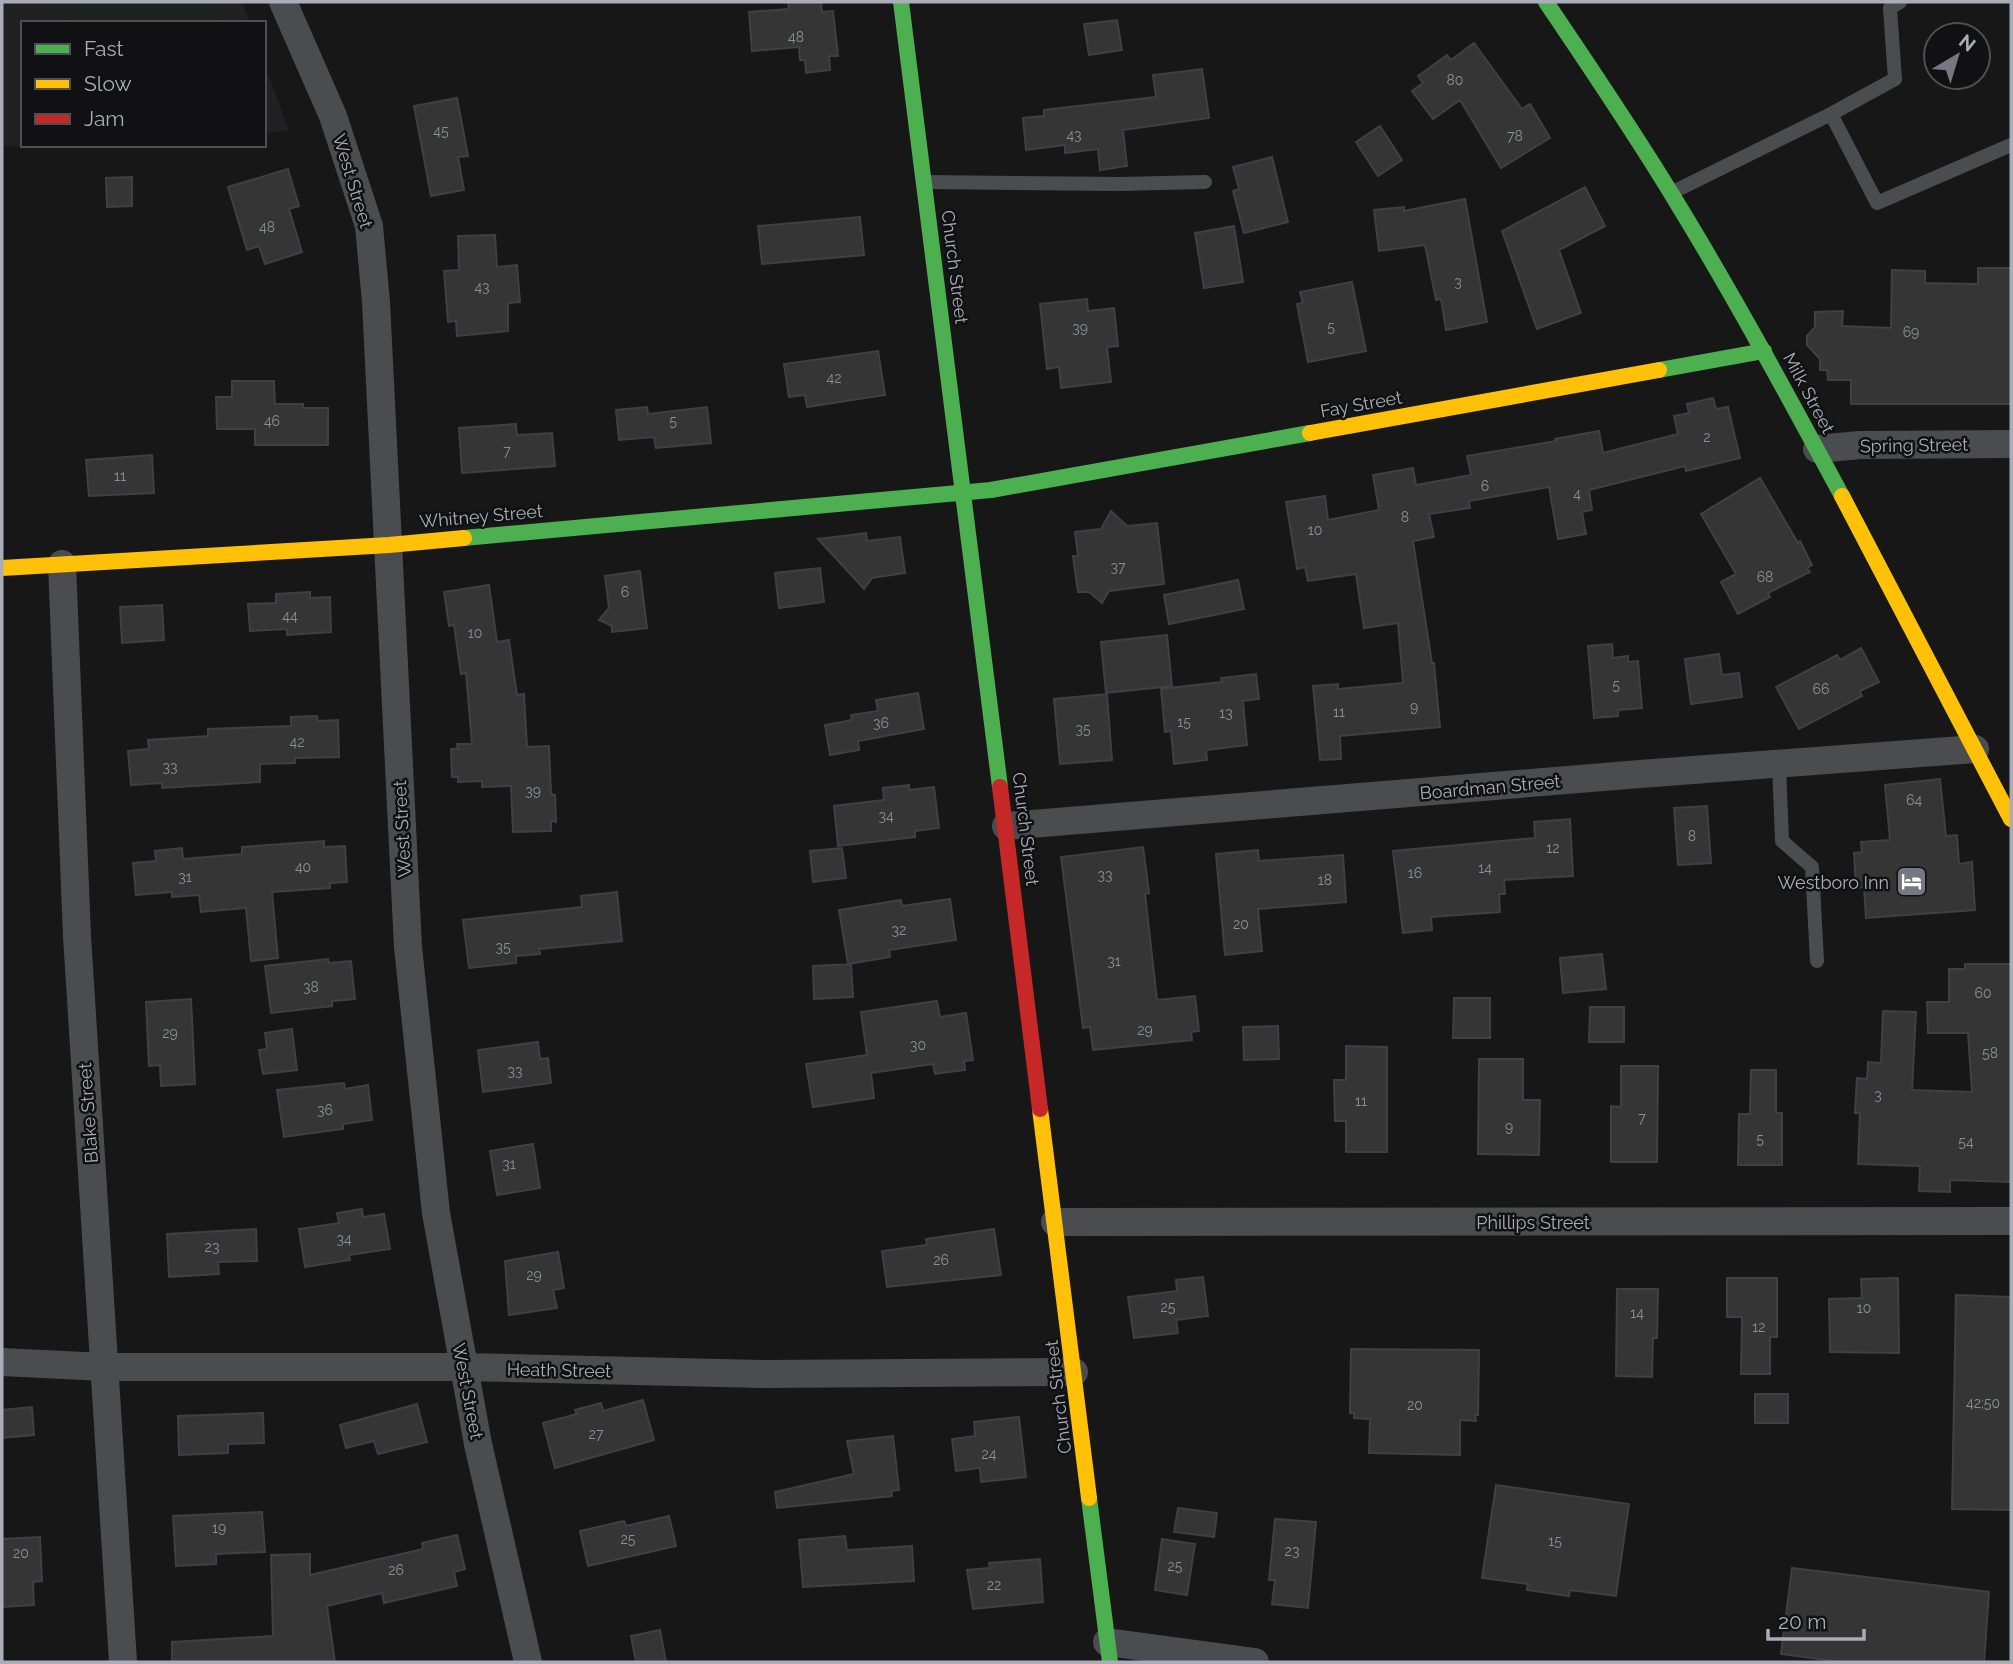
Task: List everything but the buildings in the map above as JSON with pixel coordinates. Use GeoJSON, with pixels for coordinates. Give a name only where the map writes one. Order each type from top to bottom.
{"type":"FeatureCollection","features":[{"type":"Feature","properties":{"kind":"street","name":"West Street"},"geometry":{"type":"LineString","coordinates":[[283,2],[333,116],[369,226],[376,302],[408,947],[436,1213],[478,1444],[528,1662]]}},
{"type":"Feature","properties":{"kind":"street","name":"Church Street"},"geometry":{"type":"LineString","coordinates":[[901,2],[1108,1652]]}},
{"type":"Feature","properties":{"kind":"street","name":"Milk Street"},"geometry":{"type":"LineString","coordinates":[[1546,2],[1583,55],[1670,193],[1764,351],[2011,819]]}},
{"type":"Feature","properties":{"kind":"street","name":"Fay Street"},"geometry":{"type":"LineString","coordinates":[[964,492],[1062,478],[1764,351]]}},
{"type":"Feature","properties":{"kind":"street","name":"Spring Street"},"geometry":{"type":"LineString","coordinates":[[1817,449],[1860,445],[2011,444]]}},
{"type":"Feature","properties":{"kind":"street","name":"Whitney Street"},"geometry":{"type":"LineString","coordinates":[[2,568],[389,545],[964,492]]}},
{"type":"Feature","properties":{"kind":"street","name":"Blake Street"},"geometry":{"type":"LineString","coordinates":[[62,564],[77,936],[123,1662]]}},
{"type":"Feature","properties":{"kind":"street","name":"Boardman Street"},"geometry":{"type":"LineString","coordinates":[[1006,826],[1975,749]]}},
{"type":"Feature","properties":{"kind":"street","name":"Phillips Street"},"geometry":{"type":"LineString","coordinates":[[1055,1222],[2011,1222]]}},
{"type":"Feature","properties":{"kind":"street","name":"Heath Street"},"geometry":{"type":"LineString","coordinates":[[2,1362],[104,1367],[463,1367],[762,1374],[1074,1373]]}},
{"type":"Feature","properties":{"kind":"street"},"geometry":{"type":"LineString","coordinates":[[1108,1652],[1255,1662]]}},
{"type":"Feature","properties":{"kind":"lane"},"geometry":{"type":"LineString","coordinates":[[1670,193],[1831,114],[1895,79],[1891,8],[1900,2]]}},
{"type":"Feature","properties":{"kind":"lane"},"geometry":{"type":"LineString","coordinates":[[1831,114],[1877,203],[2011,145]]}},
{"type":"Feature","properties":{"kind":"lane"},"geometry":{"type":"LineString","coordinates":[[924,182],[1205,182]]}},
{"type":"Feature","properties":{"kind":"lane"},"geometry":{"type":"LineString","coordinates":[[1779,764],[1782,841],[1812,867],[1817,961]]}},
{"type":"Feature","properties":{"kind":"shaded area"},"geometry":{"type":"Polygon","coordinates":[[[2,2],[242,2],[249,21],[21,21],[21,147],[2,145],[2,2]]]}},
{"type":"Feature","properties":{"kind":"shaded area"},"geometry":{"type":"Polygon","coordinates":[[[58,2],[214,2],[221,21],[65,21],[58,2]]]}},
{"type":"Feature","properties":{"kind":"shaded area"},"geometry":{"type":"Polygon","coordinates":[[[266,68],[289,131],[266,133],[266,68]]]}},
{"type":"Feature","properties":{"kind":"traffic: fast"},"geometry":{"type":"LineString","coordinates":[[901,2],[1000,787]]}},
{"type":"Feature","properties":{"kind":"traffic: fast"},"geometry":{"type":"LineString","coordinates":[[1546,2],[1659,173],[1760,346],[1842,496]]}},
{"type":"Feature","properties":{"kind":"traffic: fast"},"geometry":{"type":"LineString","coordinates":[[1659,370],[1764,351]]}},
{"type":"Feature","properties":{"kind":"traffic: fast"},"geometry":{"type":"LineString","coordinates":[[464,538],[991,490],[1310,433]]}},
{"type":"Feature","properties":{"kind":"traffic: fast"},"geometry":{"type":"LineString","coordinates":[[1089,1498],[1110,1662]]}},
{"type":"Feature","properties":{"kind":"traffic: slow"},"geometry":{"type":"LineString","coordinates":[[1310,433],[1659,370]]}},
{"type":"Feature","properties":{"kind":"traffic: slow"},"geometry":{"type":"LineString","coordinates":[[1842,496],[2011,819]]}},
{"type":"Feature","properties":{"kind":"traffic: slow"},"geometry":{"type":"LineString","coordinates":[[2,568],[389,545],[464,538]]}},
{"type":"Feature","properties":{"kind":"traffic: slow"},"geometry":{"type":"LineString","coordinates":[[1040,1109],[1089,1498]]}},
{"type":"Feature","properties":{"kind":"traffic: jam"},"geometry":{"type":"LineString","coordinates":[[1000,787],[1040,1109]]}},
{"type":"Feature","properties":{"kind":"place","name":"Westboro Inn"},"geometry":{"type":"Point","coordinates":[1912,882]}}]}
